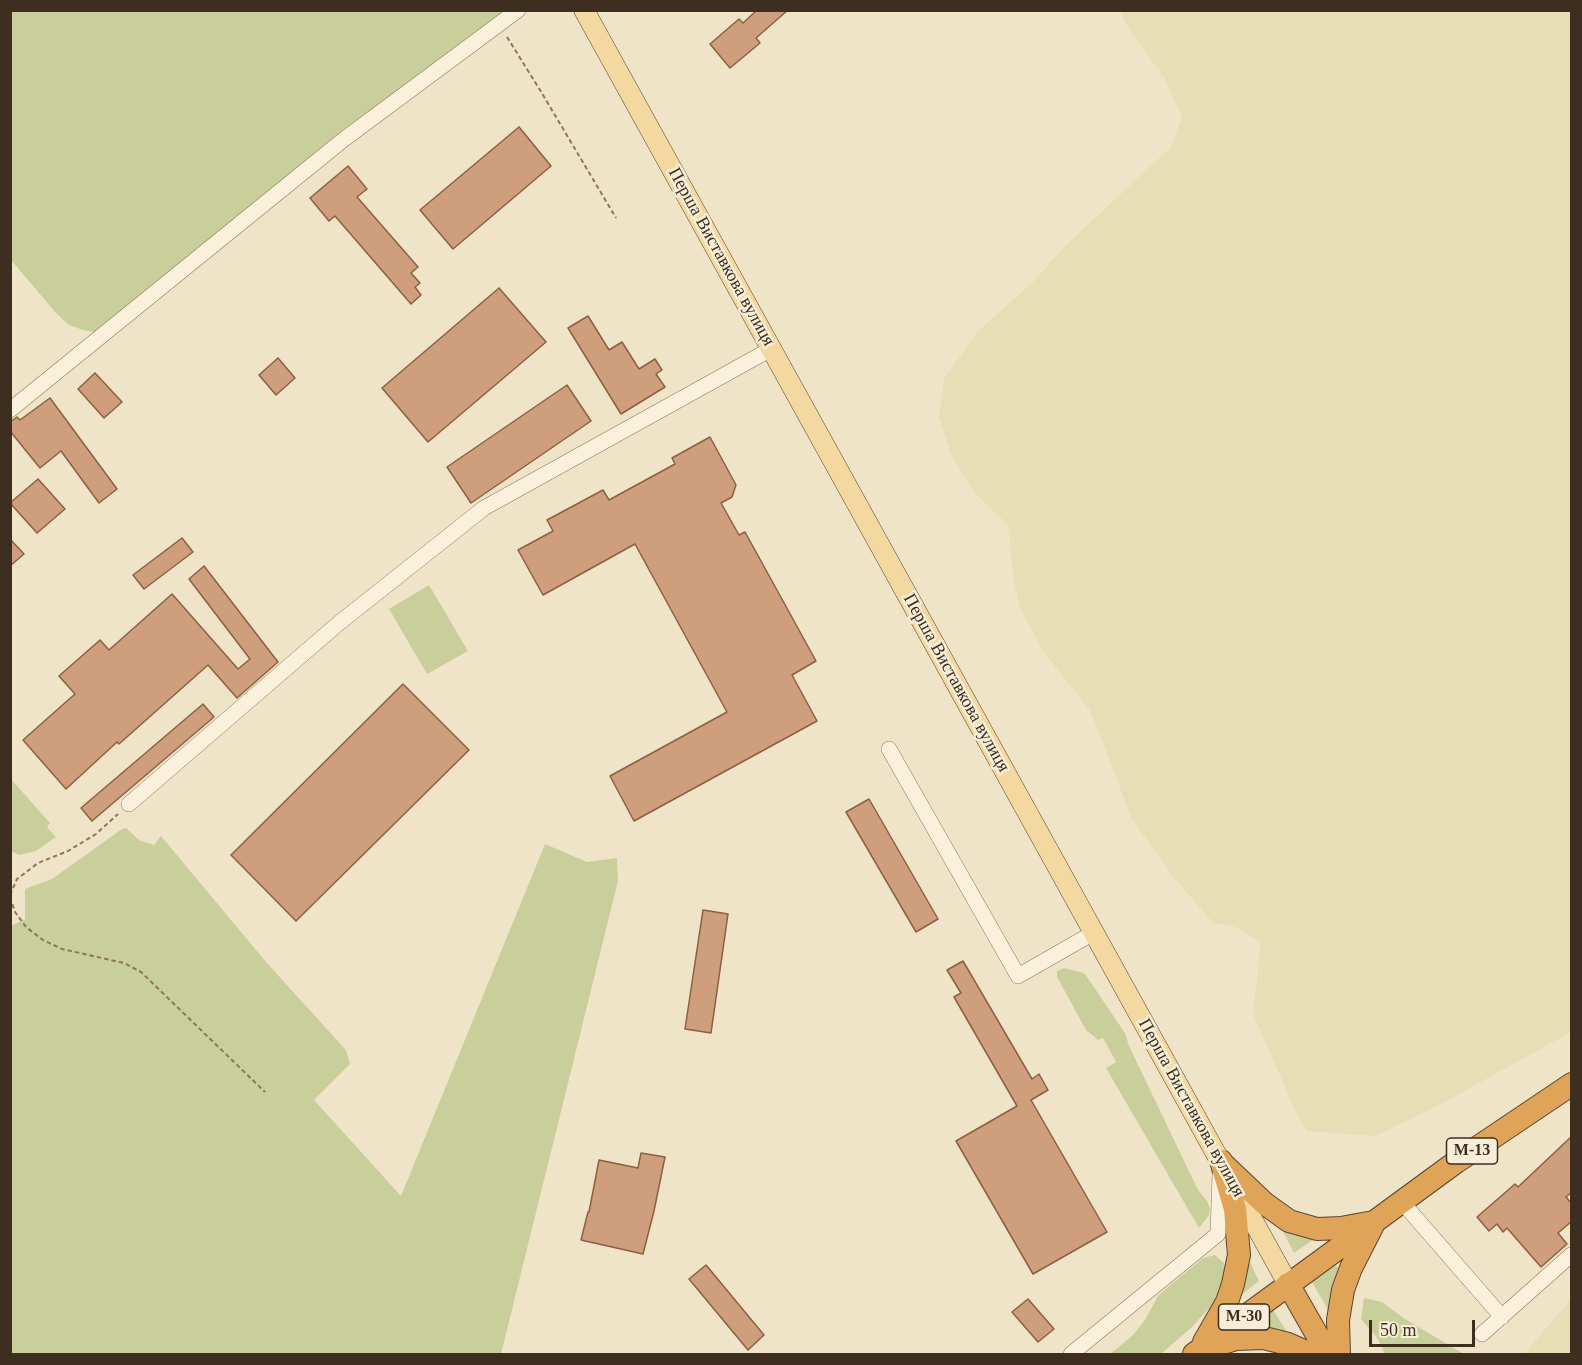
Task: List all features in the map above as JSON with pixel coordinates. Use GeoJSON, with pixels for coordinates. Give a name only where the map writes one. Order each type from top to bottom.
{"type":"FeatureCollection","features":[{"type":"Feature","properties":{"kind":"highway","name":"М-13"},"geometry":{"type":"LineString","coordinates":[[1288,1284],[1456,1162],[1572,1084]]}},
{"type":"Feature","properties":{"kind":"highway"},"geometry":{"type":"LineString","coordinates":[[1221,1161],[1264,1203],[1289,1221],[1317,1229],[1341,1228],[1375,1221]]}},
{"type":"Feature","properties":{"kind":"highway"},"geometry":{"type":"LineString","coordinates":[[1197,1352],[1227,1302],[1239,1255],[1235,1209],[1221,1161]]}},
{"type":"Feature","properties":{"kind":"highway"},"geometry":{"type":"LineString","coordinates":[[1339,1354],[1338,1320],[1343,1290],[1351,1268],[1375,1221]]}},
{"type":"Feature","properties":{"kind":"highway","name":"М-30"},"geometry":{"type":"LineString","coordinates":[[1197,1352],[1288,1284]]}},
{"type":"Feature","properties":{"kind":"highway","name":"Перша Виставкова вулиця"},"geometry":{"type":"LineString","coordinates":[[1288,1284],[1328,1354]]}},
{"type":"Feature","properties":{"kind":"highway"},"geometry":{"type":"LineString","coordinates":[[1197,1352],[1236,1339],[1264,1338],[1288,1344],[1311,1354]]}},
{"type":"Feature","properties":{"kind":"main road","name":"Перша Виставкова вулиця"},"geometry":{"type":"LineString","coordinates":[[584,10],[1288,1284]]}},
{"type":"Feature","properties":{"kind":"street"},"geometry":{"type":"LineString","coordinates":[[10,410],[343,140],[518,10]]}},
{"type":"Feature","properties":{"kind":"street"},"geometry":{"type":"LineString","coordinates":[[129,804],[339,623],[484,508],[771,349]]}},
{"type":"Feature","properties":{"kind":"street"},"geometry":{"type":"LineString","coordinates":[[889,749],[1018,976],[1095,932]]}},
{"type":"Feature","properties":{"kind":"street"},"geometry":{"type":"LineString","coordinates":[[1071,1354],[1218,1234],[1221,1161]]}},
{"type":"Feature","properties":{"kind":"street"},"geometry":{"type":"LineString","coordinates":[[1402,1202],[1502,1317]]}},
{"type":"Feature","properties":{"kind":"street"},"geometry":{"type":"LineString","coordinates":[[1482,1334],[1571,1255]]}},
{"type":"Feature","properties":{"kind":"path"},"geometry":{"type":"LineString","coordinates":[[499,25],[616,218]]}},
{"type":"Feature","properties":{"kind":"path"},"geometry":{"type":"LineString","coordinates":[[129,804],[96,834],[38,863],[17,879],[10,896],[15,912],[26,927],[43,940],[62,949],[124,963],[141,972],[265,1092]]}},
{"type":"Feature","properties":{"kind":"shaded area"},"geometry":{"type":"Polygon","coordinates":[[[1120,11],[1571,11],[1571,1032],[1430,1110],[1375,1136],[1307,1131],[1298,1117],[1253,1014],[1261,942],[1235,927],[1213,923],[1175,879],[1132,819],[1091,712],[1043,651],[1020,607],[1014,581],[1008,525],[975,493],[951,455],[939,416],[944,379],[978,331],[1032,283],[1065,246],[1171,147],[1182,117],[1164,77],[1131,33],[1120,11]]]}},
{"type":"Feature","properties":{"kind":"shaded area"},"geometry":{"type":"Polygon","coordinates":[[[1571,1299],[1571,1354],[1524,1354],[1571,1299]]]}},
{"type":"Feature","properties":{"kind":"green space"},"geometry":{"type":"Polygon","coordinates":[[[10,11],[510,11],[345,128],[105,327],[94,332],[69,325],[11,260],[10,11]]]}},
{"type":"Feature","properties":{"kind":"green space"},"geometry":{"type":"Polygon","coordinates":[[[429,585],[468,651],[427,674],[389,609],[429,585]]]}},
{"type":"Feature","properties":{"kind":"green space"},"geometry":{"type":"Polygon","coordinates":[[[10,778],[50,823],[47,827],[56,837],[36,851],[19,855],[11,851],[10,778]]]}},
{"type":"Feature","properties":{"kind":"green space"},"geometry":{"type":"Polygon","coordinates":[[[126,828],[139,840],[154,845],[161,836],[266,962],[346,1050],[350,1064],[314,1100],[401,1196],[545,844],[587,862],[617,858],[618,881],[501,1354],[11,1354],[11,926],[25,919],[25,889],[52,879],[126,828]]]}},
{"type":"Feature","properties":{"kind":"green space"},"geometry":{"type":"Polygon","coordinates":[[[1064,968],[1085,974],[1125,1033],[1129,1046],[1198,1190],[1207,1201],[1210,1209],[1209,1215],[1199,1228],[1106,1068],[1116,1062],[1103,1038],[1098,1040],[1086,1030],[1057,977],[1057,971],[1064,968]]]}},
{"type":"Feature","properties":{"kind":"green space"},"geometry":{"type":"Polygon","coordinates":[[[1278,1222],[1317,1237],[1294,1253],[1278,1222]]]}},
{"type":"Feature","properties":{"kind":"green space"},"geometry":{"type":"Polygon","coordinates":[[[1244,1250],[1259,1281],[1231,1303],[1244,1250]]]}},
{"type":"Feature","properties":{"kind":"green space"},"geometry":{"type":"Polygon","coordinates":[[[1215,1255],[1224,1263],[1225,1277],[1212,1305],[1191,1328],[1161,1354],[1110,1354],[1133,1335],[1145,1320],[1158,1296],[1203,1258],[1215,1255]]]}},
{"type":"Feature","properties":{"kind":"green space"},"geometry":{"type":"Polygon","coordinates":[[[1336,1265],[1338,1268],[1331,1315],[1312,1282],[1336,1265]]]}},
{"type":"Feature","properties":{"kind":"green space"},"geometry":{"type":"Polygon","coordinates":[[[1364,1298],[1382,1302],[1405,1319],[1464,1354],[1385,1354],[1378,1339],[1361,1319],[1364,1298]]]}},
{"type":"Feature","properties":{"kind":"green space"},"geometry":{"type":"Polygon","coordinates":[[[1273,1310],[1287,1332],[1245,1331],[1273,1310]]]}},
{"type":"Feature","properties":{"kind":"building"},"geometry":{"type":"Polygon","coordinates":[[[757,10],[788,10],[756,38],[760,43],[730,68],[710,44],[739,19],[743,23],[757,10]]]}},
{"type":"Feature","properties":{"kind":"building"},"geometry":{"type":"Polygon","coordinates":[[[519,127],[551,166],[453,249],[420,210],[519,127]]]}},
{"type":"Feature","properties":{"kind":"building"},"geometry":{"type":"Polygon","coordinates":[[[348,166],[367,189],[357,197],[418,267],[411,273],[420,283],[415,287],[421,295],[411,304],[335,216],[329,221],[310,198],[348,166]]]}},
{"type":"Feature","properties":{"kind":"building"},"geometry":{"type":"Polygon","coordinates":[[[499,288],[546,342],[428,442],[382,388],[499,288]]]}},
{"type":"Feature","properties":{"kind":"building"},"geometry":{"type":"Polygon","coordinates":[[[588,316],[609,350],[622,342],[639,369],[655,359],[662,370],[656,374],[665,387],[621,414],[568,328],[588,316]]]}},
{"type":"Feature","properties":{"kind":"building"},"geometry":{"type":"Polygon","coordinates":[[[278,358],[295,378],[276,395],[259,375],[278,358]]]}},
{"type":"Feature","properties":{"kind":"building"},"geometry":{"type":"Polygon","coordinates":[[[95,373],[122,402],[104,418],[78,389],[95,373]]]}},
{"type":"Feature","properties":{"kind":"building"},"geometry":{"type":"Polygon","coordinates":[[[567,385],[591,421],[471,503],[447,467],[567,385]]]}},
{"type":"Feature","properties":{"kind":"building"},"geometry":{"type":"Polygon","coordinates":[[[50,398],[117,489],[99,503],[61,451],[40,468],[10,431],[10,422],[17,417],[20,420],[50,398]]]}},
{"type":"Feature","properties":{"kind":"building"},"geometry":{"type":"Polygon","coordinates":[[[710,437],[736,485],[732,497],[721,503],[739,535],[745,532],[816,661],[792,675],[817,721],[634,821],[610,776],[727,712],[635,544],[543,595],[518,550],[553,531],[547,520],[603,490],[609,500],[675,464],[672,458],[710,437]]]}},
{"type":"Feature","properties":{"kind":"building"},"geometry":{"type":"Polygon","coordinates":[[[38,479],[65,509],[37,533],[10,503],[38,479]]]}},
{"type":"Feature","properties":{"kind":"building"},"geometry":{"type":"Polygon","coordinates":[[[182,538],[193,552],[144,589],[133,575],[182,538]]]}},
{"type":"Feature","properties":{"kind":"building"},"geometry":{"type":"Polygon","coordinates":[[[10,539],[24,554],[10,566],[10,539]]]}},
{"type":"Feature","properties":{"kind":"building"},"geometry":{"type":"Polygon","coordinates":[[[204,566],[278,662],[237,698],[208,665],[119,744],[117,742],[66,789],[23,740],[75,694],[59,676],[100,640],[109,650],[172,594],[238,669],[250,659],[189,579],[204,566]]]}},
{"type":"Feature","properties":{"kind":"building"},"geometry":{"type":"Polygon","coordinates":[[[403,684],[469,750],[296,921],[231,855],[403,684]]]}},
{"type":"Feature","properties":{"kind":"building"},"geometry":{"type":"Polygon","coordinates":[[[203,704],[214,717],[92,821],[81,808],[203,704]]]}},
{"type":"Feature","properties":{"kind":"building"},"geometry":{"type":"Polygon","coordinates":[[[869,799],[938,919],[916,932],[846,812],[869,799]]]}},
{"type":"Feature","properties":{"kind":"building"},"geometry":{"type":"Polygon","coordinates":[[[703,910],[728,914],[711,1033],[685,1029],[703,910]]]}},
{"type":"Feature","properties":{"kind":"building"},"geometry":{"type":"Polygon","coordinates":[[[963,961],[1032,1079],[1039,1074],[1048,1090],[1031,1100],[1107,1232],[1033,1274],[956,1141],[1017,1106],[954,997],[961,993],[947,970],[963,961]]]}},
{"type":"Feature","properties":{"kind":"building"},"geometry":{"type":"Polygon","coordinates":[[[1572,1136],[1572,1192],[1566,1197],[1572,1204],[1572,1221],[1558,1233],[1567,1244],[1541,1267],[1507,1228],[1503,1232],[1497,1224],[1489,1231],[1477,1217],[1515,1184],[1518,1187],[1572,1136]]]}},
{"type":"Feature","properties":{"kind":"building"},"geometry":{"type":"Polygon","coordinates":[[[641,1153],[665,1157],[643,1254],[581,1240],[599,1160],[638,1168],[641,1153]]]}},
{"type":"Feature","properties":{"kind":"building"},"geometry":{"type":"Polygon","coordinates":[[[706,1265],[764,1335],[748,1350],[689,1279],[706,1265]]]}},
{"type":"Feature","properties":{"kind":"building"},"geometry":{"type":"Polygon","coordinates":[[[1028,1299],[1054,1329],[1038,1342],[1012,1312],[1028,1299]]]}}]}
